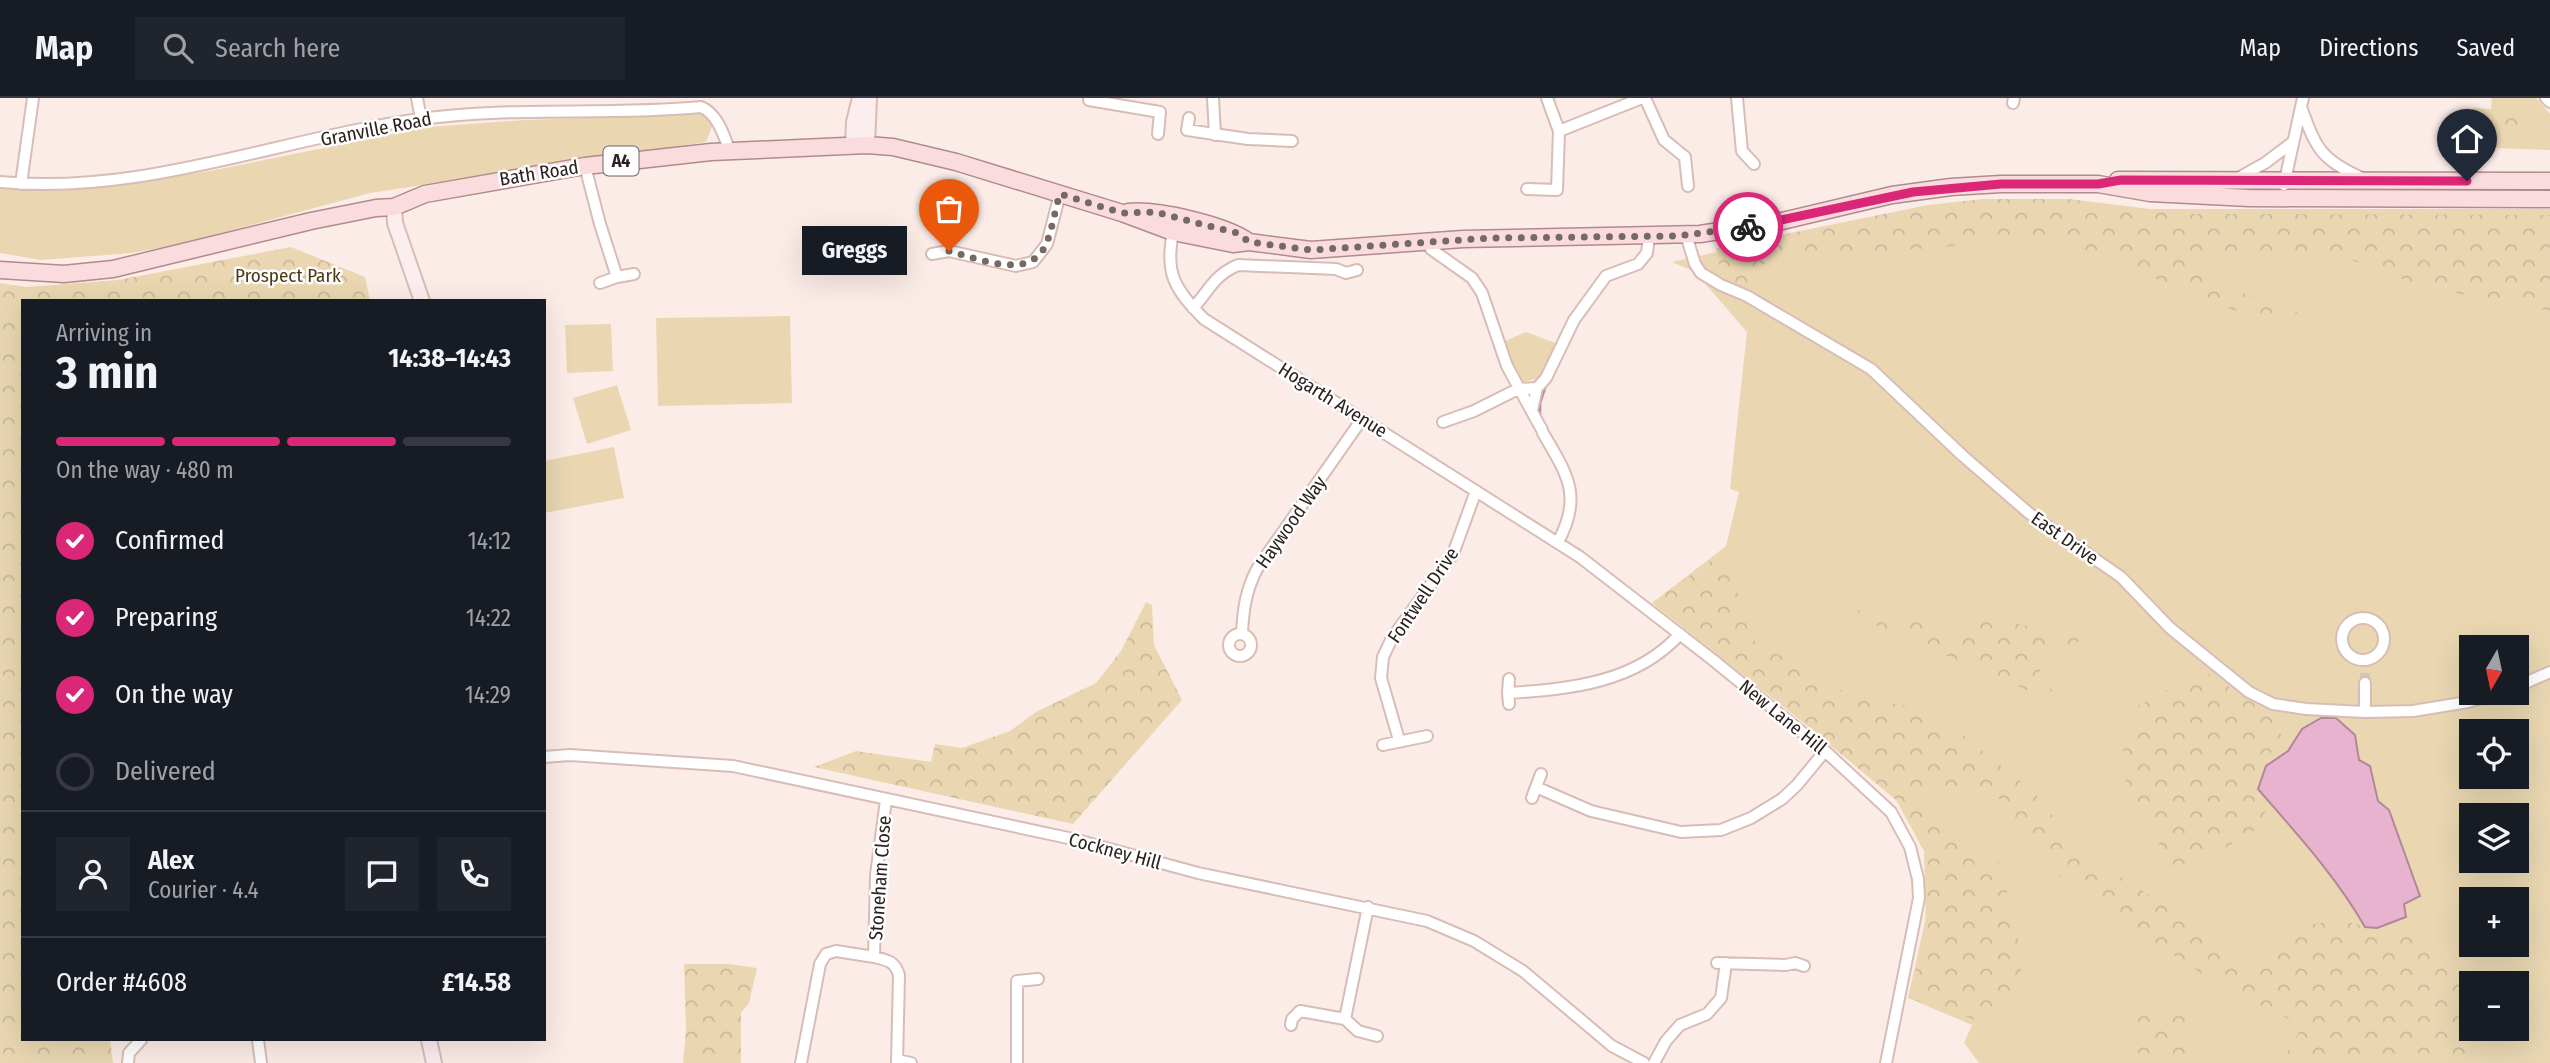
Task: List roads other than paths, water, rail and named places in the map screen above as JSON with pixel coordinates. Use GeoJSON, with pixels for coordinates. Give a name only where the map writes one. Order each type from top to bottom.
{"type":"FeatureCollection","features":[{"type":"Feature","properties":{"kind":"main road","name":"Bath Road"},"geometry":{"type":"LineString","coordinates":[[0,270],[64,274],[113,269],[311,221],[394,206],[425,194],[727,145],[893,148],[930,155],[1122,213],[1148,212],[1175,225],[1237,233],[1249,242],[1311,250],[1517,237],[1686,235],[1751,227],[1913,192],[2001,184],[2098,184],[2150,193],[2281,198],[2550,199]]}},
{"type":"Feature","properties":{"kind":"main road","name":"Bath Road"},"geometry":{"type":"LineString","coordinates":[[2098,184],[2121,180],[2550,181]]}},
{"type":"Feature","properties":{"kind":"street"},"geometry":{"type":"LineString","coordinates":[[21,184],[33,98]]}},
{"type":"Feature","properties":{"kind":"street"},"geometry":{"type":"LineString","coordinates":[[417,98],[421,119]]}},
{"type":"Feature","properties":{"kind":"street"},"geometry":{"type":"LineString","coordinates":[[860,98],[854,121],[860,146]]}},
{"type":"Feature","properties":{"kind":"street"},"geometry":{"type":"LineString","coordinates":[[860,146],[869,98]]}},
{"type":"Feature","properties":{"kind":"street"},"geometry":{"type":"LineString","coordinates":[[1213,98],[1214,135]]}},
{"type":"Feature","properties":{"kind":"street"},"geometry":{"type":"LineString","coordinates":[[1527,190],[1557,190],[1559,131],[1548,98]]}},
{"type":"Feature","properties":{"kind":"street"},"geometry":{"type":"LineString","coordinates":[[1559,131],[1644,98],[1664,140],[1685,157],[1688,186]]}},
{"type":"Feature","properties":{"kind":"street"},"geometry":{"type":"LineString","coordinates":[[1737,98],[1742,151],[1754,164]]}},
{"type":"Feature","properties":{"kind":"street"},"geometry":{"type":"LineString","coordinates":[[2546,98],[2550,102]]}},
{"type":"Feature","properties":{"kind":"street"},"geometry":{"type":"LineString","coordinates":[[1089,100],[1114,101],[1160,112],[1158,134]]}},
{"type":"Feature","properties":{"kind":"street"},"geometry":{"type":"LineString","coordinates":[[2281,198],[2302,102]]}},
{"type":"Feature","properties":{"kind":"street"},"geometry":{"type":"LineString","coordinates":[[2302,102],[2316,145],[2328,159],[2344,170],[2371,181]]}},
{"type":"Feature","properties":{"kind":"street","name":"Granville Road"},"geometry":{"type":"LineString","coordinates":[[0,182],[71,184],[171,170],[421,119],[518,111],[629,112],[701,107],[709,110],[727,145]]}},
{"type":"Feature","properties":{"kind":"street"},"geometry":{"type":"LineString","coordinates":[[1189,118],[1187,130],[1214,135],[1292,141]]}},
{"type":"Feature","properties":{"kind":"street"},"geometry":{"type":"LineString","coordinates":[[2232,181],[2265,163],[2293,142]]}},
{"type":"Feature","properties":{"kind":"street"},"geometry":{"type":"LineString","coordinates":[[585,166],[617,277]]}},
{"type":"Feature","properties":{"kind":"street"},"geometry":{"type":"LineString","coordinates":[[932,254],[949,251],[1016,266],[1033,262],[1046,244],[1060,194]]}},
{"type":"Feature","properties":{"kind":"street"},"geometry":{"type":"LineString","coordinates":[[394,206],[395,223],[421,299]]}},
{"type":"Feature","properties":{"kind":"street","name":"Hogarth Avenue"},"geometry":{"type":"LineString","coordinates":[[1175,225],[1168,257],[1169,267],[1173,278],[1193,308],[1222,331],[1558,542]]}},
{"type":"Feature","properties":{"kind":"street","name":"East Drive"},"geometry":{"type":"LineString","coordinates":[[1686,235],[1695,264],[1701,273],[1747,296],[1871,369],[1963,456],[2030,514],[2121,577],[2170,628],[2249,692],[2273,704],[2306,709],[2413,711],[2459,703]]}},
{"type":"Feature","properties":{"kind":"street"},"geometry":{"type":"LineString","coordinates":[[1532,410],[1537,388],[1546,378],[1574,320],[1606,276],[1638,264],[1647,253],[1649,237]]}},
{"type":"Feature","properties":{"kind":"street"},"geometry":{"type":"LineString","coordinates":[[1427,242],[1431,248],[1472,278],[1482,293],[1507,366],[1566,472],[1571,487],[1565,528],[1558,542]]}},
{"type":"Feature","properties":{"kind":"street"},"geometry":{"type":"LineString","coordinates":[[1193,308],[1212,282],[1223,272],[1238,265],[1336,269],[1346,273],[1357,270]]}},
{"type":"Feature","properties":{"kind":"street"},"geometry":{"type":"LineString","coordinates":[[600,283],[634,274]]}},
{"type":"Feature","properties":{"kind":"street"},"geometry":{"type":"LineString","coordinates":[[1443,422],[1474,411],[1518,389],[1537,388]]}},
{"type":"Feature","properties":{"kind":"street","name":"Haywood Way"},"geometry":{"type":"LineString","coordinates":[[1242,634],[1245,601],[1257,569],[1362,419]]}},
{"type":"Feature","properties":{"kind":"street","name":"Fontwell Drive"},"geometry":{"type":"LineString","coordinates":[[1399,740],[1381,678],[1383,657],[1392,638],[1453,554],[1476,491]]}},
{"type":"Feature","properties":{"kind":"street","name":"New Lane Hill"},"geometry":{"type":"LineString","coordinates":[[1558,542],[1680,634],[1825,751],[1891,812],[1910,847],[1918,878],[1917,915],[1886,1063]]}},
{"type":"Feature","properties":{"kind":"street"},"geometry":{"type":"LineString","coordinates":[[1509,678],[1509,698],[1600,682],[1623,674],[1666,647],[1680,634]]}},
{"type":"Feature","properties":{"kind":"street"},"geometry":{"type":"LineString","coordinates":[[2365,660],[2365,712]]}},
{"type":"Feature","properties":{"kind":"street"},"geometry":{"type":"LineString","coordinates":[[2529,681],[2550,672]]}},
{"type":"Feature","properties":{"kind":"street"},"geometry":{"type":"LineString","coordinates":[[1383,745],[1427,736]]}},
{"type":"Feature","properties":{"kind":"street"},"geometry":{"type":"LineString","coordinates":[[1541,774],[1534,792],[1591,811],[1681,832],[1721,830],[1751,818],[1782,799],[1825,751]]}},
{"type":"Feature","properties":{"kind":"street","name":"Cockney Hill"},"geometry":{"type":"LineString","coordinates":[[546,757],[570,755],[733,766],[1075,840],[1219,877],[1427,921],[1474,941],[1523,971],[1612,1046],[1644,1063]]}},
{"type":"Feature","properties":{"kind":"street","name":"Stoneham Close"},"geometry":{"type":"LineString","coordinates":[[874,957],[876,875],[886,800]]}},
{"type":"Feature","properties":{"kind":"street"},"geometry":{"type":"LineString","coordinates":[[1345,1019],[1368,907]]}},
{"type":"Feature","properties":{"kind":"street","name":"Stoneham Close"},"geometry":{"type":"LineString","coordinates":[[801,1063],[820,964],[826,954],[836,951],[888,960],[897,967],[897,1062]]}},
{"type":"Feature","properties":{"kind":"street"},"geometry":{"type":"LineString","coordinates":[[1654,1063],[1666,1041],[1680,1025],[1707,1014],[1721,998],[1721,963],[1796,963],[1804,966]]}},
{"type":"Feature","properties":{"kind":"street"},"geometry":{"type":"LineString","coordinates":[[1017,1063],[1017,981],[1038,979]]}},
{"type":"Feature","properties":{"kind":"street"},"geometry":{"type":"LineString","coordinates":[[1291,1024],[1292,1018],[1300,1011],[1345,1019],[1357,1031],[1377,1036]]}},
{"type":"Feature","properties":{"kind":"street"},"geometry":{"type":"LineString","coordinates":[[128,1063],[129,1053],[140,1041]]}},
{"type":"Feature","properties":{"kind":"street"},"geometry":{"type":"LineString","coordinates":[[258,1041],[261,1063]]}},
{"type":"Feature","properties":{"kind":"street"},"geometry":{"type":"LineString","coordinates":[[429,1041],[434,1063]]}},
{"type":"Feature","properties":{"kind":"street"},"geometry":{"type":"LineString","coordinates":[[897,1062],[911,1063]]}},
{"type":"Feature","properties":{"kind":"waterway"},"geometry":{"type":"LineString","coordinates":[[1540,416],[1540,403],[1546,385]]}},
{"type":"Feature","properties":{"kind":"tunnel"},"geometry":{"type":"LineString","coordinates":[[2365,673],[2365,683]]}},
{"type":"Feature","properties":{"kind":"place","name":"Greggs"},"geometry":{"type":"Point","coordinates":[949,251]}},
{"type":"Feature","properties":{"kind":"park label","name":"Prospect Park"},"geometry":{"type":"Point","coordinates":[288,275]}}]}
